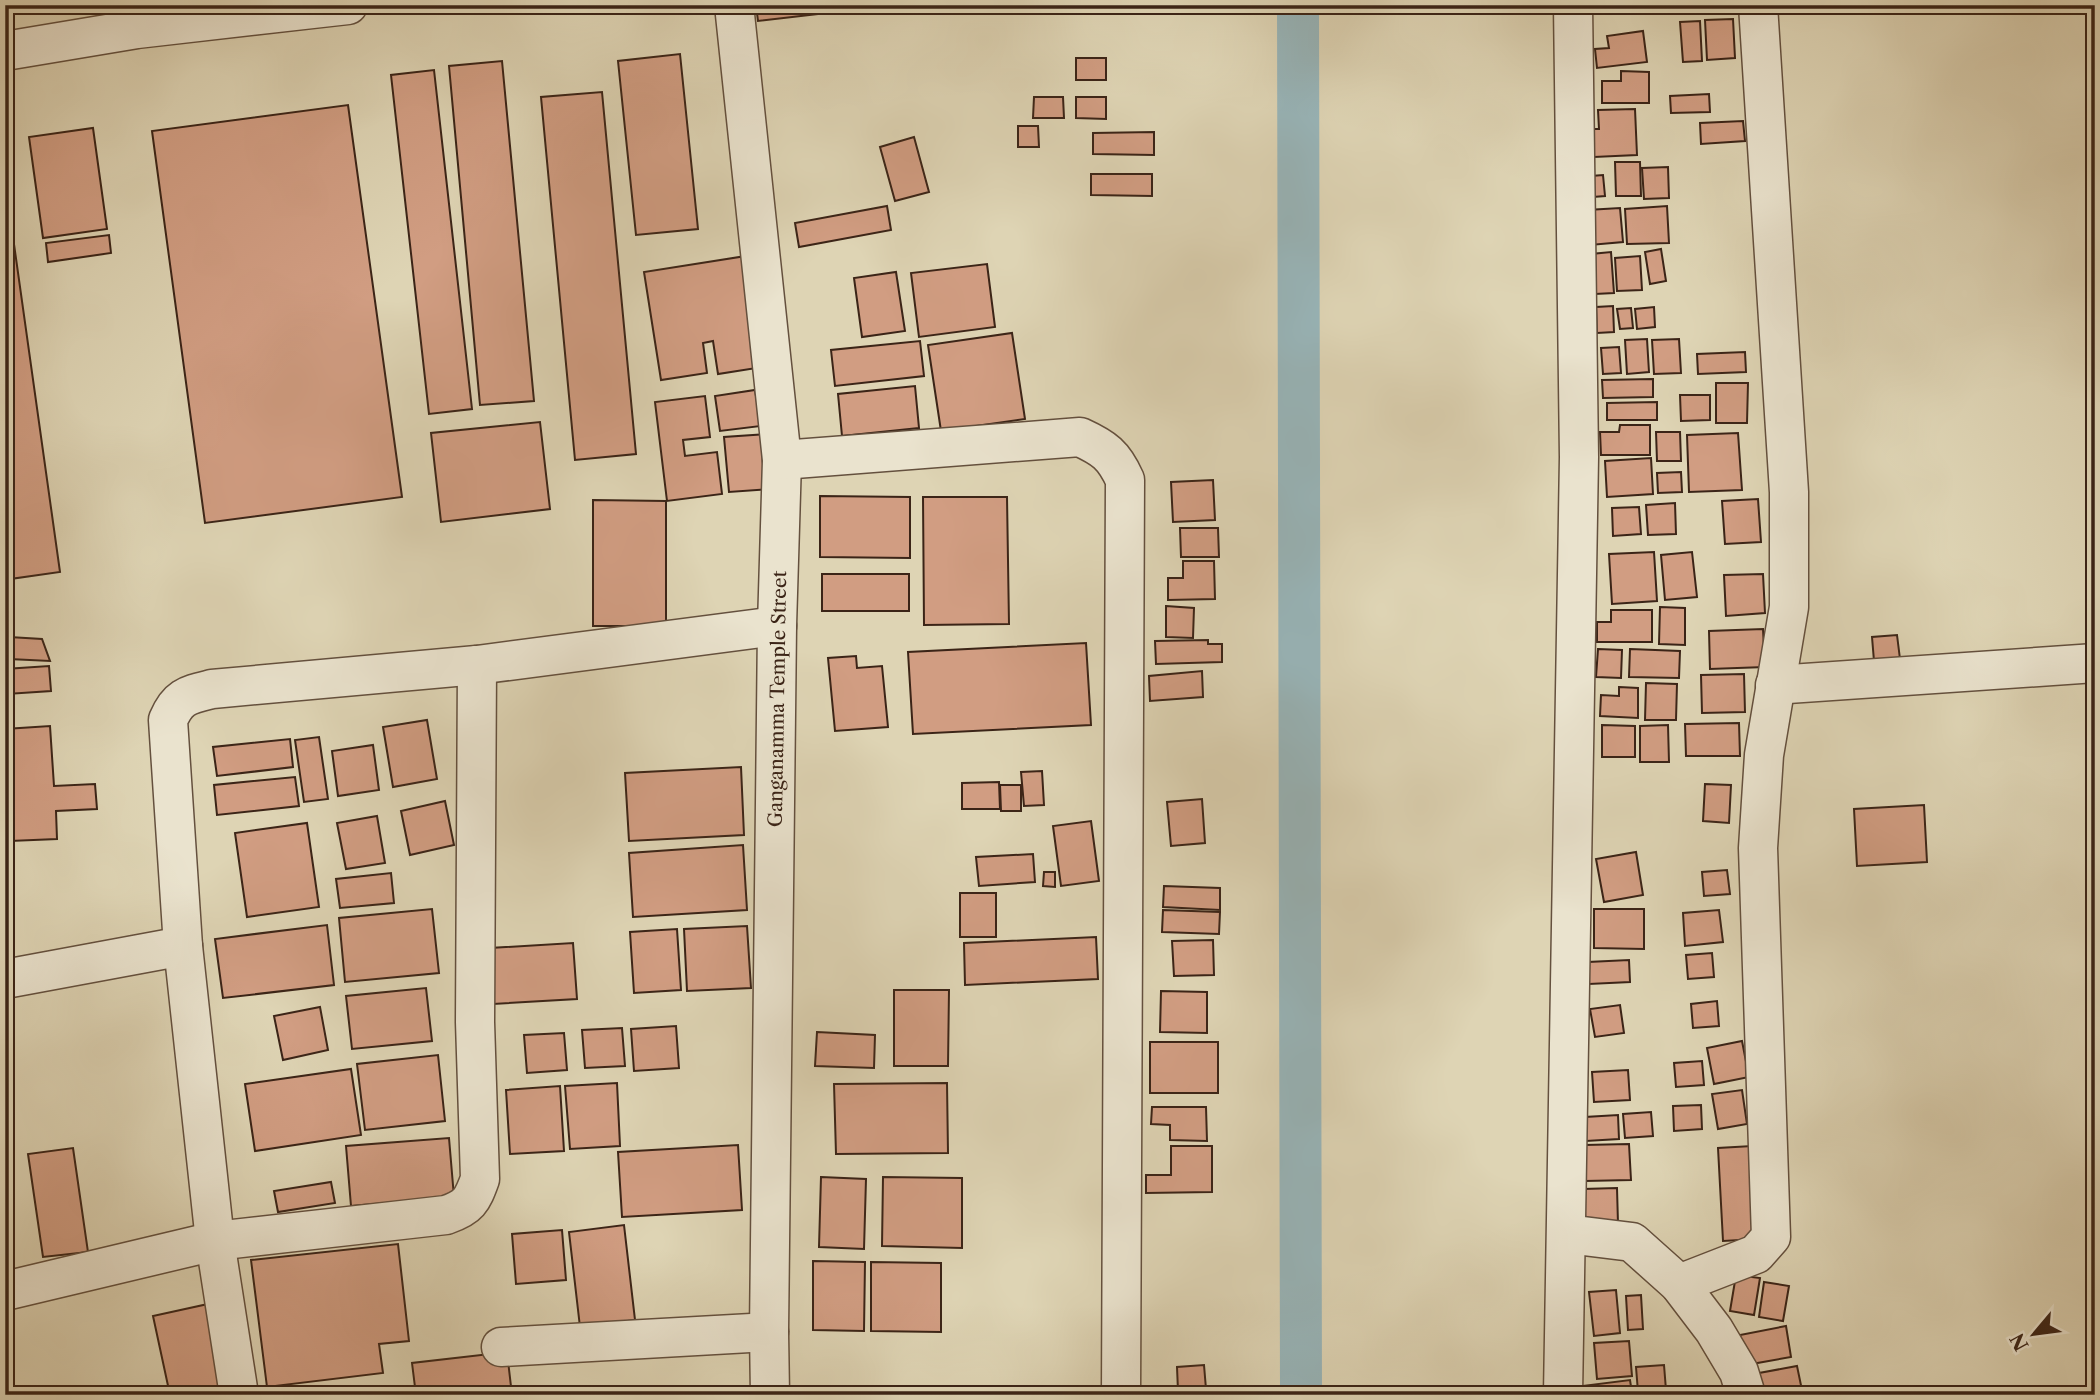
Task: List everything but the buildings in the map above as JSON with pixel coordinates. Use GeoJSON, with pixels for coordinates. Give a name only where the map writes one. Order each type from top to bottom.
{"type":"FeatureCollection","features":[{"type":"Feature","properties":{"kind":"street"},"geometry":{"type":"LineString","coordinates":[[5,51],[135,17],[348,5]]}},
{"type":"Feature","properties":{"kind":"street","name":"Ganganamma Temple Street"},"geometry":{"type":"LineString","coordinates":[[734,5],[782,460],[777,626],[770,1395]]}},
{"type":"Feature","properties":{"kind":"street"},"geometry":{"type":"LineString","coordinates":[[1563,1395],[1579,457],[1573,5]]}},
{"type":"Feature","properties":{"kind":"street"},"geometry":{"type":"LineString","coordinates":[[1679,1284],[1756,1254],[1771,1237],[1758,848],[1764,755],[1789,607],[1789,492],[1758,5]]}},
{"type":"Feature","properties":{"kind":"street"},"geometry":{"type":"LineString","coordinates":[[782,460],[1080,437],[1100,446],[1117,463],[1125,480],[1121,1395]]}},
{"type":"Feature","properties":{"kind":"street"},"geometry":{"type":"LineString","coordinates":[[239,1395],[215,1241],[183,946],[168,720],[174,706],[185,696],[212,689],[477,665],[777,626]]}},
{"type":"Feature","properties":{"kind":"street"},"geometry":{"type":"LineString","coordinates":[[1775,685],[2095,663]]}},
{"type":"Feature","properties":{"kind":"street"},"geometry":{"type":"LineString","coordinates":[[5,1291],[215,1241],[446,1215],[461,1210],[473,1199],[480,1179],[475,1022],[477,665]]}},
{"type":"Feature","properties":{"kind":"street"},"geometry":{"type":"LineString","coordinates":[[5,979],[183,946]]}},
{"type":"Feature","properties":{"kind":"street"},"geometry":{"type":"LineString","coordinates":[[1567,1234],[1633,1242],[1679,1284],[1714,1331],[1739,1372],[1746,1395]]}},
{"type":"Feature","properties":{"kind":"street"},"geometry":{"type":"LineString","coordinates":[[501,1347],[769,1332]]}},
{"type":"Feature","properties":{"kind":"waterway"},"geometry":{"type":"LineString","coordinates":[[1298,5],[1301,1395]]}}]}
